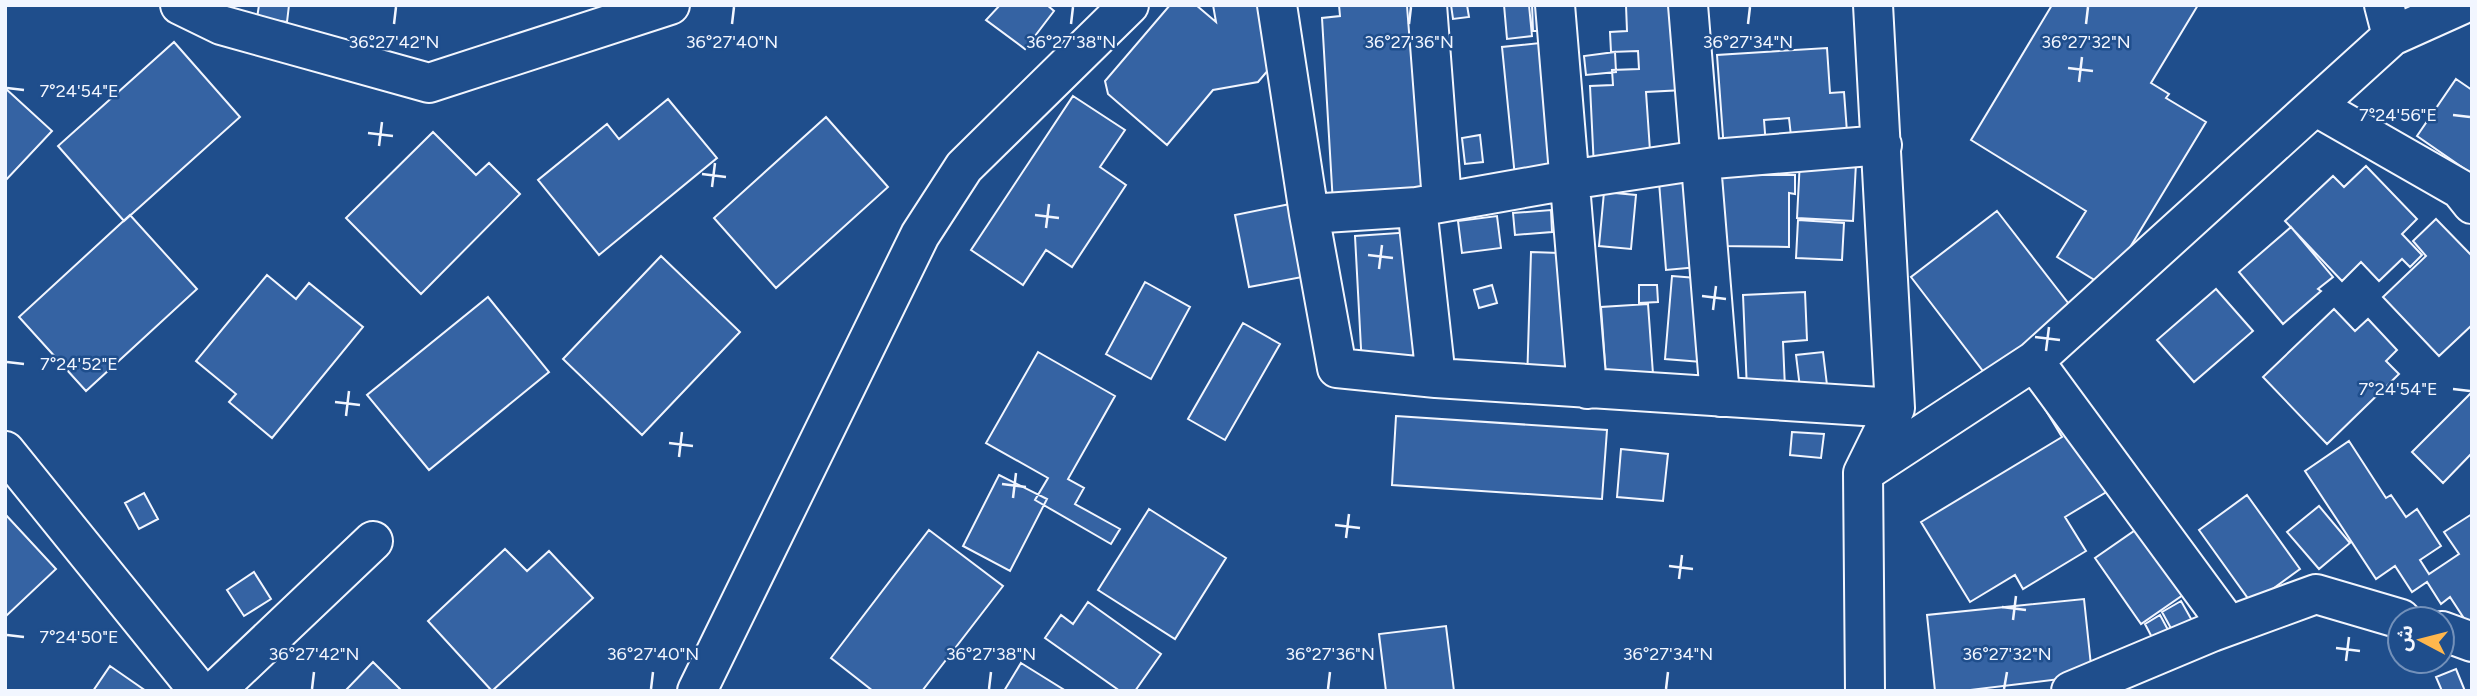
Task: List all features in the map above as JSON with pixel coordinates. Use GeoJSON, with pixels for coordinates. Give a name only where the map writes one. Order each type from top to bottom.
{"type":"FeatureCollection","features":[{"type":"Feature","properties":{"kind":"street"},"geometry":{"type":"LineString","coordinates":[[180,5],[221,15],[429,83],[670,5]]}},
{"type":"Feature","properties":{"kind":"street"},"geometry":{"type":"LineString","coordinates":[[697,691],[920,235],[964,167],[1129,5]]}},
{"type":"Feature","properties":{"kind":"street"},"geometry":{"type":"LineString","coordinates":[[1278,5],[1308,214],[1337,368],[1587,389],[1895,408]]}},
{"type":"Feature","properties":{"kind":"street"},"geometry":{"type":"LineString","coordinates":[[1427,5],[1429,204],[1436,378]]}},
{"type":"Feature","properties":{"kind":"street"},"geometry":{"type":"LineString","coordinates":[[1555,5],[1587,389]]}},
{"type":"Feature","properties":{"kind":"street"},"geometry":{"type":"LineString","coordinates":[[1688,5],[1720,397]]}},
{"type":"Feature","properties":{"kind":"street"},"geometry":{"type":"LineString","coordinates":[[1865,691],[1863,473],[1895,408],[1873,5]]}},
{"type":"Feature","properties":{"kind":"street"},"geometry":{"type":"LineString","coordinates":[[1863,473],[2034,361],[2315,106],[2388,20],[2461,5]]}},
{"type":"Feature","properties":{"kind":"street"},"geometry":{"type":"LineString","coordinates":[[2315,106],[2460,189],[2472,204]]}},
{"type":"Feature","properties":{"kind":"street"},"geometry":{"type":"LineString","coordinates":[[1308,214],[1429,204],[1701,160],[1882,145]]}},
{"type":"Feature","properties":{"kind":"street"},"geometry":{"type":"LineString","coordinates":[[2034,361],[2228,625]]}},
{"type":"Feature","properties":{"kind":"street"},"geometry":{"type":"LineString","coordinates":[[5,451],[199,691]]}},
{"type":"Feature","properties":{"kind":"street"},"geometry":{"type":"LineString","coordinates":[[215,691],[373,541]]}},
{"type":"Feature","properties":{"kind":"street"},"geometry":{"type":"LineString","coordinates":[[2071,691],[2228,625],[2316,594],[2386,615]]}},
{"type":"Feature","properties":{"kind":"building"},"geometry":{"type":"Polygon","coordinates":[[[259,5],[289,5],[287,22],[257,18],[259,5]]]}},
{"type":"Feature","properties":{"kind":"building"},"geometry":{"type":"Polygon","coordinates":[[[1000,5],[1047,5],[1054,11],[1025,49],[986,20],[1000,5]]]}},
{"type":"Feature","properties":{"kind":"building"},"geometry":{"type":"Polygon","coordinates":[[[1170,5],[1196,5],[1216,22],[1213,5],[1258,5],[1270,68],[1258,82],[1213,90],[1167,145],[1108,94],[1105,81],[1170,5]]]}},
{"type":"Feature","properties":{"kind":"building"},"geometry":{"type":"Polygon","coordinates":[[[1339,5],[1428,5],[1429,198],[1333,204],[1322,18],[1340,16],[1339,5]]]}},
{"type":"Feature","properties":{"kind":"building"},"geometry":{"type":"Polygon","coordinates":[[[1451,5],[1467,5],[1469,17],[1453,19],[1451,5]]]}},
{"type":"Feature","properties":{"kind":"building"},"geometry":{"type":"Polygon","coordinates":[[[1504,5],[1529,5],[1532,36],[1507,39],[1504,5]]]}},
{"type":"Feature","properties":{"kind":"building"},"geometry":{"type":"Polygon","coordinates":[[[1532,5],[1557,5],[1557,31],[1533,31],[1532,5]]]}},
{"type":"Feature","properties":{"kind":"building"},"geometry":{"type":"Polygon","coordinates":[[[1626,5],[1687,5],[1684,90],[1646,92],[1651,165],[1594,168],[1590,86],[1613,85],[1612,70],[1639,69],[1638,51],[1611,52],[1610,32],[1627,31],[1626,5]]]}},
{"type":"Feature","properties":{"kind":"building"},"geometry":{"type":"Polygon","coordinates":[[[2052,5],[2198,5],[2151,83],[2169,94],[2166,98],[2206,122],[2106,287],[2057,257],[2086,211],[1971,140],[2052,5]]]}},
{"type":"Feature","properties":{"kind":"building"},"geometry":{"type":"Polygon","coordinates":[[[1559,41],[1572,171],[1515,177],[1502,47],[1559,41]]]}},
{"type":"Feature","properties":{"kind":"building"},"geometry":{"type":"Polygon","coordinates":[[[174,42],[240,117],[124,221],[58,146],[174,42]]]}},
{"type":"Feature","properties":{"kind":"building"},"geometry":{"type":"Polygon","coordinates":[[[1827,48],[1830,93],[1844,92],[1847,132],[1791,136],[1789,118],[1764,120],[1766,146],[1724,150],[1717,55],[1827,48]]]}},
{"type":"Feature","properties":{"kind":"building"},"geometry":{"type":"Polygon","coordinates":[[[1615,52],[1616,72],[1586,75],[1584,56],[1615,52]]]}},
{"type":"Feature","properties":{"kind":"building"},"geometry":{"type":"Polygon","coordinates":[[[2456,79],[2472,90],[2472,174],[2417,136],[2456,79]]]}},
{"type":"Feature","properties":{"kind":"building"},"geometry":{"type":"Polygon","coordinates":[[[5,88],[52,131],[5,181],[5,88]]]}},
{"type":"Feature","properties":{"kind":"building"},"geometry":{"type":"Polygon","coordinates":[[[1073,96],[1125,130],[1100,167],[1126,185],[1072,267],[1046,250],[1023,285],[971,250],[1073,96]]]}},
{"type":"Feature","properties":{"kind":"building"},"geometry":{"type":"Polygon","coordinates":[[[668,99],[717,158],[599,255],[538,180],[607,124],[619,139],[668,99]]]}},
{"type":"Feature","properties":{"kind":"building"},"geometry":{"type":"Polygon","coordinates":[[[826,117],[888,187],[776,288],[714,218],[826,117]]]}},
{"type":"Feature","properties":{"kind":"building"},"geometry":{"type":"Polygon","coordinates":[[[433,132],[476,175],[489,163],[520,194],[421,294],[346,218],[433,132]]]}},
{"type":"Feature","properties":{"kind":"building"},"geometry":{"type":"Polygon","coordinates":[[[1480,135],[1483,162],[1465,164],[1462,138],[1480,135]]]}},
{"type":"Feature","properties":{"kind":"building"},"geometry":{"type":"Polygon","coordinates":[[[1800,160],[1856,163],[1853,221],[1797,218],[1800,160]]]}},
{"type":"Feature","properties":{"kind":"building"},"geometry":{"type":"Polygon","coordinates":[[[2366,166],[2417,219],[2402,234],[2422,255],[2410,267],[2402,259],[2379,281],[2361,262],[2342,281],[2285,221],[2333,176],[2344,187],[2366,166]]]}},
{"type":"Feature","properties":{"kind":"building"},"geometry":{"type":"Polygon","coordinates":[[[1720,175],[1795,175],[1795,194],[1789,193],[1789,247],[1719,246],[1720,175]]]}},
{"type":"Feature","properties":{"kind":"building"},"geometry":{"type":"Polygon","coordinates":[[[1702,179],[1709,266],[1666,270],[1659,182],[1702,179]]]}},
{"type":"Feature","properties":{"kind":"building"},"geometry":{"type":"Polygon","coordinates":[[[1604,192],[1636,195],[1631,249],[1599,246],[1604,192]]]}},
{"type":"Feature","properties":{"kind":"building"},"geometry":{"type":"Polygon","coordinates":[[[1300,202],[1313,275],[1249,287],[1235,215],[1300,202]]]}},
{"type":"Feature","properties":{"kind":"building"},"geometry":{"type":"Polygon","coordinates":[[[1551,210],[1552,232],[1515,235],[1513,213],[1551,210]]]}},
{"type":"Feature","properties":{"kind":"building"},"geometry":{"type":"Polygon","coordinates":[[[1997,211],[2072,308],[1986,375],[1911,277],[1997,211]]]}},
{"type":"Feature","properties":{"kind":"building"},"geometry":{"type":"Polygon","coordinates":[[[130,215],[197,289],[86,391],[19,317],[130,215]]]}},
{"type":"Feature","properties":{"kind":"building"},"geometry":{"type":"Polygon","coordinates":[[[1497,216],[1501,248],[1462,253],[1458,221],[1497,216]]]}},
{"type":"Feature","properties":{"kind":"building"},"geometry":{"type":"Polygon","coordinates":[[[2436,219],[2472,256],[2472,325],[2439,356],[2383,297],[2426,256],[2413,241],[2436,219]]]}},
{"type":"Feature","properties":{"kind":"building"},"geometry":{"type":"Polygon","coordinates":[[[1798,220],[1844,223],[1842,260],[1796,258],[1798,220]]]}},
{"type":"Feature","properties":{"kind":"building"},"geometry":{"type":"Polygon","coordinates":[[[2291,227],[2333,277],[2283,324],[2239,272],[2291,227]]]}},
{"type":"Feature","properties":{"kind":"building"},"geometry":{"type":"Polygon","coordinates":[[[1413,232],[1421,364],[1362,367],[1355,236],[1413,232]]]}},
{"type":"Feature","properties":{"kind":"building"},"geometry":{"type":"Polygon","coordinates":[[[1531,252],[1588,254],[1596,385],[1527,383],[1531,252]]]}},
{"type":"Feature","properties":{"kind":"building"},"geometry":{"type":"Polygon","coordinates":[[[661,256],[740,332],[642,435],[563,359],[661,256]]]}},
{"type":"Feature","properties":{"kind":"building"},"geometry":{"type":"Polygon","coordinates":[[[267,275],[296,299],[309,283],[363,327],[272,438],[229,402],[236,394],[196,361],[267,275]]]}},
{"type":"Feature","properties":{"kind":"building"},"geometry":{"type":"Polygon","coordinates":[[[1672,276],[1721,280],[1714,363],[1665,359],[1672,276]]]}},
{"type":"Feature","properties":{"kind":"building"},"geometry":{"type":"Polygon","coordinates":[[[1145,282],[1190,307],[1151,379],[1106,354],[1145,282]]]}},
{"type":"Feature","properties":{"kind":"building"},"geometry":{"type":"Polygon","coordinates":[[[1492,285],[1497,303],[1479,308],[1474,290],[1492,285]]]}},
{"type":"Feature","properties":{"kind":"building"},"geometry":{"type":"Polygon","coordinates":[[[1639,285],[1657,285],[1658,302],[1639,303],[1639,285]]]}},
{"type":"Feature","properties":{"kind":"building"},"geometry":{"type":"Polygon","coordinates":[[[2216,289],[2253,331],[2194,382],[2157,340],[2216,289]]]}},
{"type":"Feature","properties":{"kind":"building"},"geometry":{"type":"Polygon","coordinates":[[[1805,292],[1807,340],[1783,342],[1785,388],[1747,390],[1743,295],[1805,292]]]}},
{"type":"Feature","properties":{"kind":"building"},"geometry":{"type":"Polygon","coordinates":[[[488,297],[549,372],[429,470],[367,395],[488,297]]]}},
{"type":"Feature","properties":{"kind":"building"},"geometry":{"type":"Polygon","coordinates":[[[1648,304],[1653,374],[1606,377],[1601,307],[1648,304]]]}},
{"type":"Feature","properties":{"kind":"building"},"geometry":{"type":"Polygon","coordinates":[[[2334,309],[2355,331],[2368,319],[2397,350],[2386,361],[2399,374],[2327,444],[2263,377],[2334,309]]]}},
{"type":"Feature","properties":{"kind":"building"},"geometry":{"type":"Polygon","coordinates":[[[1243,323],[1280,344],[1225,440],[1188,419],[1243,323]]]}},
{"type":"Feature","properties":{"kind":"building"},"geometry":{"type":"Polygon","coordinates":[[[1038,352],[1115,396],[1068,479],[1084,488],[1075,504],[1120,529],[1111,544],[1035,500],[1048,478],[986,443],[1038,352]]]}},
{"type":"Feature","properties":{"kind":"building"},"geometry":{"type":"Polygon","coordinates":[[[1823,352],[1827,385],[1800,388],[1796,355],[1823,352]]]}},
{"type":"Feature","properties":{"kind":"building"},"geometry":{"type":"Polygon","coordinates":[[[2075,390],[2128,479],[2065,517],[2086,551],[2023,589],[2015,575],[1970,602],[1921,522],[2062,437],[2045,409],[2075,390]]]}},
{"type":"Feature","properties":{"kind":"building"},"geometry":{"type":"Polygon","coordinates":[[[2472,392],[2472,453],[2443,483],[2412,452],[2472,392]]]}},
{"type":"Feature","properties":{"kind":"building"},"geometry":{"type":"Polygon","coordinates":[[[1396,416],[1607,430],[1602,499],[1392,485],[1396,416]]]}},
{"type":"Feature","properties":{"kind":"building"},"geometry":{"type":"Polygon","coordinates":[[[1792,432],[1824,434],[1821,458],[1790,455],[1792,432]]]}},
{"type":"Feature","properties":{"kind":"building"},"geometry":{"type":"Polygon","coordinates":[[[2349,441],[2386,498],[2391,495],[2406,517],[2417,509],[2441,546],[2420,560],[2429,574],[2459,554],[2444,532],[2472,514],[2472,624],[2469,626],[2450,597],[2441,604],[2427,582],[2412,592],[2395,566],[2376,579],[2305,471],[2349,441]]]}},
{"type":"Feature","properties":{"kind":"building"},"geometry":{"type":"Polygon","coordinates":[[[1621,449],[1668,454],[1663,501],[1617,497],[1621,449]]]}},
{"type":"Feature","properties":{"kind":"building"},"geometry":{"type":"Polygon","coordinates":[[[999,475],[1047,499],[1010,571],[963,546],[999,475]]]}},
{"type":"Feature","properties":{"kind":"building"},"geometry":{"type":"Polygon","coordinates":[[[144,493],[158,519],[139,529],[125,503],[144,493]]]}},
{"type":"Feature","properties":{"kind":"building"},"geometry":{"type":"Polygon","coordinates":[[[2247,495],[2300,569],[2252,604],[2199,530],[2247,495]]]}},
{"type":"Feature","properties":{"kind":"building"},"geometry":{"type":"Polygon","coordinates":[[[2319,506],[2350,543],[2319,569],[2287,532],[2319,506]]]}},
{"type":"Feature","properties":{"kind":"building"},"geometry":{"type":"Polygon","coordinates":[[[1149,509],[1226,558],[1175,639],[1098,590],[1149,509]]]}},
{"type":"Feature","properties":{"kind":"building"},"geometry":{"type":"Polygon","coordinates":[[[5,514],[56,569],[5,617],[5,514]]]}},
{"type":"Feature","properties":{"kind":"building"},"geometry":{"type":"Polygon","coordinates":[[[2147,522],[2193,588],[2141,624],[2095,558],[2147,522]]]}},
{"type":"Feature","properties":{"kind":"building"},"geometry":{"type":"Polygon","coordinates":[[[929,530],[1003,586],[922,691],[873,691],[831,658],[929,530]]]}},
{"type":"Feature","properties":{"kind":"building"},"geometry":{"type":"Polygon","coordinates":[[[505,549],[527,571],[549,551],[593,598],[492,691],[428,621],[505,549]]]}},
{"type":"Feature","properties":{"kind":"building"},"geometry":{"type":"Polygon","coordinates":[[[254,572],[271,599],[244,616],[227,590],[254,572]]]}},
{"type":"Feature","properties":{"kind":"building"},"geometry":{"type":"Polygon","coordinates":[[[2084,599],[2092,675],[1962,691],[1935,691],[1927,615],[2084,599]]]}},
{"type":"Feature","properties":{"kind":"building"},"geometry":{"type":"Polygon","coordinates":[[[2181,601],[2198,631],[2178,641],[2162,612],[2181,601]]]}},
{"type":"Feature","properties":{"kind":"building"},"geometry":{"type":"Polygon","coordinates":[[[1088,602],[1161,654],[1135,691],[1120,691],[1045,638],[1061,615],[1073,624],[1088,602]]]}},
{"type":"Feature","properties":{"kind":"building"},"geometry":{"type":"Polygon","coordinates":[[[2160,615],[2174,641],[2158,649],[2145,624],[2160,615]]]}},
{"type":"Feature","properties":{"kind":"building"},"geometry":{"type":"Polygon","coordinates":[[[1446,626],[1454,691],[1386,691],[1379,634],[1446,626]]]}},
{"type":"Feature","properties":{"kind":"building"},"geometry":{"type":"Polygon","coordinates":[[[373,662],[402,691],[345,691],[373,662]]]}},
{"type":"Feature","properties":{"kind":"building"},"geometry":{"type":"Polygon","coordinates":[[[1021,663],[1066,691],[1004,691],[1021,663]]]}},
{"type":"Feature","properties":{"kind":"building"},"geometry":{"type":"Polygon","coordinates":[[[110,666],[146,691],[93,691],[110,666]]]}},
{"type":"Feature","properties":{"kind":"building"},"geometry":{"type":"Polygon","coordinates":[[[2456,669],[2465,691],[2442,691],[2436,677],[2456,675],[2456,669]]]}}]}
